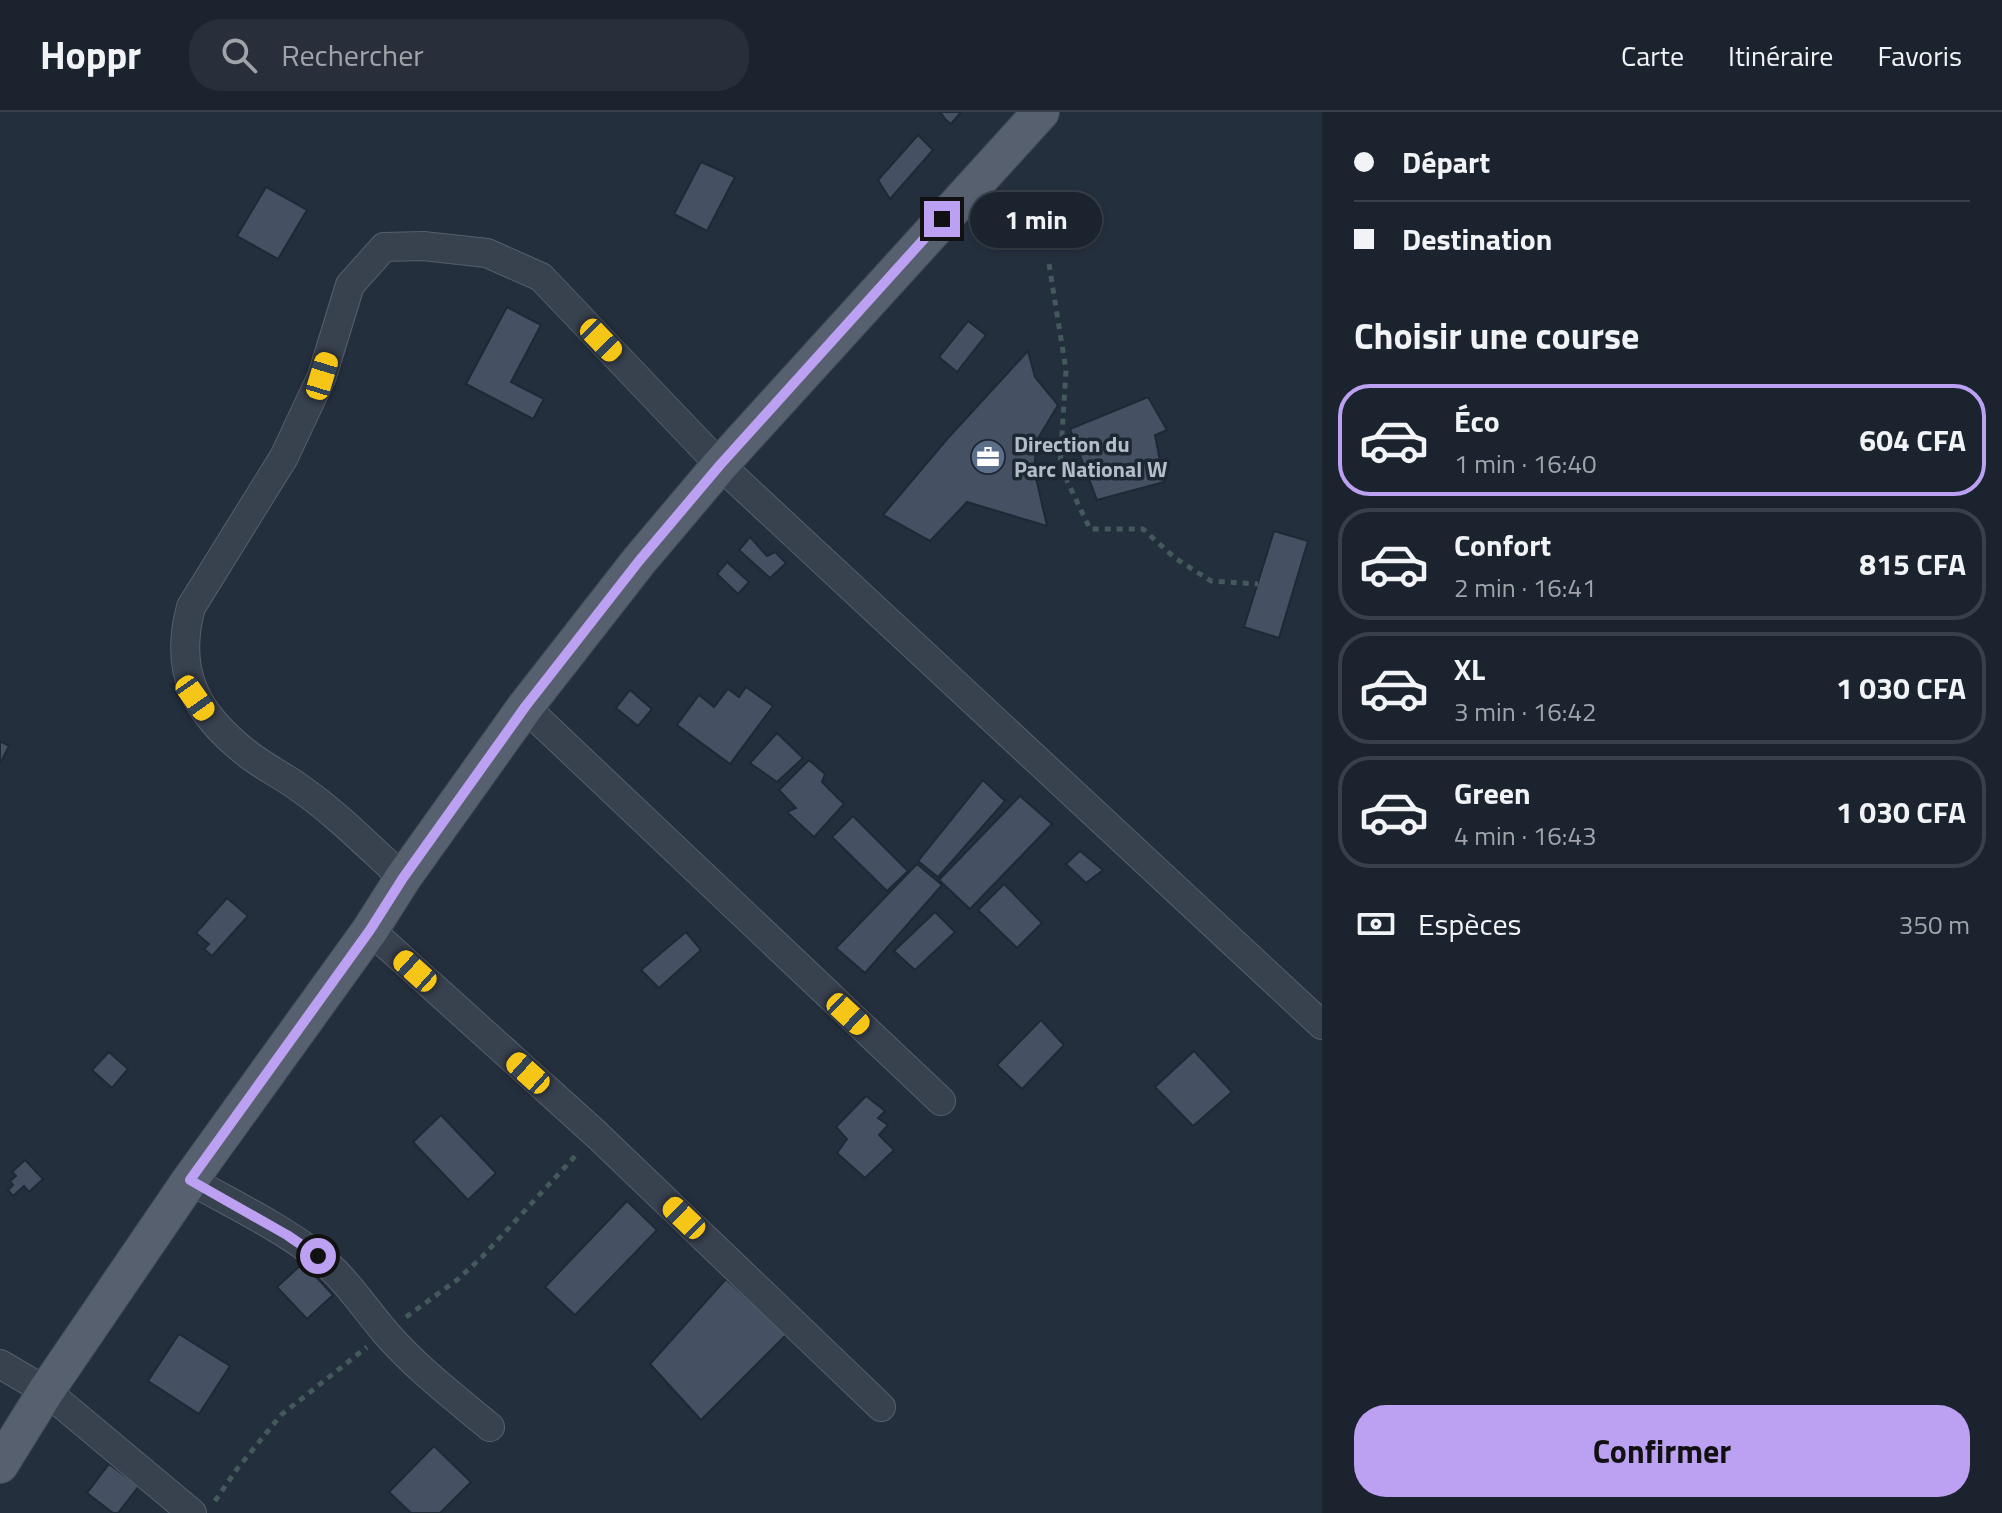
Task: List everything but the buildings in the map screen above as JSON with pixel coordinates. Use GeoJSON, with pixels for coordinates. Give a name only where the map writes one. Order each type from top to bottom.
{"type":"FeatureCollection","features":[{"type":"Feature","properties":{"kind":"main road"},"geometry":{"type":"LineString","coordinates":[[0,1465],[46,1391],[190,1180],[525,707],[639,561],[720,465],[1041,112]]}},
{"type":"Feature","properties":{"kind":"street"},"geometry":{"type":"LineString","coordinates":[[403,878],[321,804],[249,755],[210,719],[195,698],[188,678],[185,629],[191,607],[284,457],[322,376],[350,285],[384,247],[423,246],[487,253],[541,277],[720,465],[1322,1025]]}},
{"type":"Feature","properties":{"kind":"street"},"geometry":{"type":"LineString","coordinates":[[525,707],[941,1101]]}},
{"type":"Feature","properties":{"kind":"street"},"geometry":{"type":"LineString","coordinates":[[370,930],[596,1134],[881,1407]]}},
{"type":"Feature","properties":{"kind":"street"},"geometry":{"type":"LineString","coordinates":[[190,1180],[318,1256],[349,1286],[385,1332],[420,1368],[490,1427]]}},
{"type":"Feature","properties":{"kind":"street"},"geometry":{"type":"LineString","coordinates":[[0,1364],[46,1391],[192,1513]]}},
{"type":"Feature","properties":{"kind":"path"},"geometry":{"type":"LineString","coordinates":[[1049,264],[1066,370],[1060,466],[1090,529],[1143,529],[1175,558],[1211,581],[1258,584]]}},
{"type":"Feature","properties":{"kind":"place","name":"Direction du Parc National W"},"geometry":{"type":"Point","coordinates":[988,457]}},
{"type":"Feature","properties":{"kind":"route"},"geometry":{"type":"LineString","coordinates":[[318,1256],[190,1180],[525,707],[639,561],[720,465],[942,219]]}}]}
